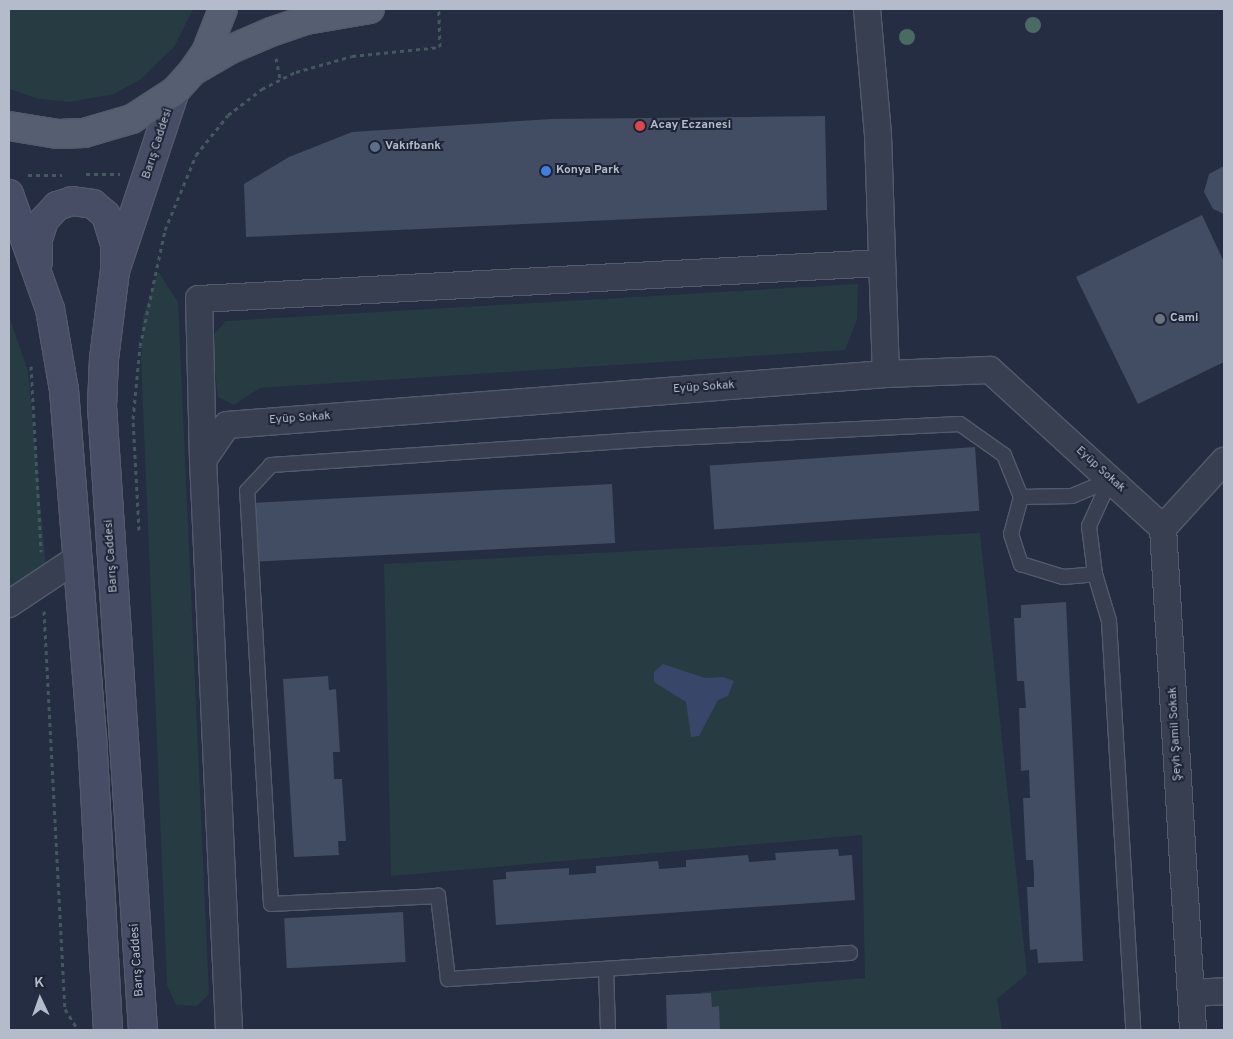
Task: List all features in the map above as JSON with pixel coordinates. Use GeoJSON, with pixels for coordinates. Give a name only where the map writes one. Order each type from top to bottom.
{"type":"FeatureCollection","features":[{"type":"Feature","properties":{"kind":"main road"},"geometry":{"type":"LineString","coordinates":[[183,81],[209,44],[223,9]]}},
{"type":"Feature","properties":{"kind":"main road"},"geometry":{"type":"LineString","coordinates":[[9,126],[58,134],[109,128],[147,110],[183,81],[229,50],[271,32],[306,20],[370,9]]}},
{"type":"Feature","properties":{"kind":"main road","name":"Barış Caddesi"},"geometry":{"type":"LineString","coordinates":[[143,1030],[102,406],[104,359],[115,271],[183,81]]}},
{"type":"Feature","properties":{"kind":"main road"},"geometry":{"type":"LineString","coordinates":[[9,194],[50,309],[64,390],[75,560],[92,735],[108,1030]]}},
{"type":"Feature","properties":{"kind":"main road"},"geometry":{"type":"LineString","coordinates":[[39,274],[38,239],[44,220],[57,206],[72,201],[93,204],[106,215],[115,246],[115,271]]}},
{"type":"Feature","properties":{"kind":"street"},"geometry":{"type":"LineString","coordinates":[[867,9],[878,136],[886,374]]}},
{"type":"Feature","properties":{"kind":"street"},"geometry":{"type":"LineString","coordinates":[[229,1030],[203,460],[199,298],[882,263]]}},
{"type":"Feature","properties":{"kind":"street","name":"Eyüp Sokak"},"geometry":{"type":"LineString","coordinates":[[203,460],[227,424],[886,374],[990,370],[1164,528]]}},
{"type":"Feature","properties":{"kind":"street"},"geometry":{"type":"LineString","coordinates":[[1164,528],[1224,461]]}},
{"type":"Feature","properties":{"kind":"street","name":"Şeyh Şamil Sokak"},"geometry":{"type":"LineString","coordinates":[[1164,528],[1193,1030]]}},
{"type":"Feature","properties":{"kind":"street"},"geometry":{"type":"LineString","coordinates":[[9,604],[75,560]]}},
{"type":"Feature","properties":{"kind":"street"},"geometry":{"type":"LineString","coordinates":[[1191,993],[1224,991]]}},
{"type":"Feature","properties":{"kind":"lane"},"geometry":{"type":"LineString","coordinates":[[850,953],[448,979],[438,896],[271,904],[247,491],[271,465],[654,439],[960,424],[1004,455],[1021,496],[1011,534],[1021,564],[1063,577],[1095,574]]}},
{"type":"Feature","properties":{"kind":"lane"},"geometry":{"type":"LineString","coordinates":[[1021,496],[1072,496],[1110,480]]}},
{"type":"Feature","properties":{"kind":"lane"},"geometry":{"type":"LineString","coordinates":[[1110,480],[1089,526],[1095,574],[1109,621],[1133,1030]]}},
{"type":"Feature","properties":{"kind":"lane"},"geometry":{"type":"LineString","coordinates":[[606,969],[608,1030]]}},
{"type":"Feature","properties":{"kind":"path"},"geometry":{"type":"LineString","coordinates":[[139,537],[134,418],[136,371],[155,268],[180,187],[196,155],[215,128],[262,89],[296,72],[331,60],[376,52],[440,47],[439,9]]}},
{"type":"Feature","properties":{"kind":"path"},"geometry":{"type":"LineString","coordinates":[[31,357],[66,1009],[78,1030]]}},
{"type":"Feature","properties":{"kind":"shaded area"},"geometry":{"type":"Polygon","coordinates":[[[9,9],[193,9],[174,47],[141,79],[114,94],[69,102],[39,99],[9,89],[9,9]]]}},
{"type":"Feature","properties":{"kind":"shaded area"},"geometry":{"type":"Polygon","coordinates":[[[158,271],[178,302],[209,994],[197,1006],[176,1005],[167,985],[141,359],[143,317],[158,271]]]}},
{"type":"Feature","properties":{"kind":"shaded area"},"geometry":{"type":"Polygon","coordinates":[[[858,284],[857,320],[845,350],[260,388],[234,405],[218,397],[211,337],[226,321],[858,284]]]}},
{"type":"Feature","properties":{"kind":"shaded area"},"geometry":{"type":"Polygon","coordinates":[[[9,316],[28,371],[46,565],[9,595],[9,316]]]}},
{"type":"Feature","properties":{"kind":"shaded area"},"geometry":{"type":"Polygon","coordinates":[[[980,533],[1027,974],[997,999],[1002,1030],[704,1030],[701,992],[865,978],[862,835],[391,876],[384,564],[980,533]]]}},
{"type":"Feature","properties":{"kind":"water"},"geometry":{"type":"Polygon","coordinates":[[[663,664],[705,678],[723,677],[734,681],[728,696],[718,700],[699,736],[691,737],[686,702],[654,682],[654,672],[663,664]]]}},
{"type":"Feature","properties":{"kind":"building","name":"Konya Park"},"geometry":{"type":"Polygon","coordinates":[[[825,116],[827,210],[246,237],[244,184],[289,157],[352,132],[551,119],[825,116]]]}},
{"type":"Feature","properties":{"kind":"building"},"geometry":{"type":"Polygon","coordinates":[[[1224,166],[1224,214],[1213,209],[1204,192],[1209,174],[1224,166]]]}},
{"type":"Feature","properties":{"kind":"building","name":"Cami"},"geometry":{"type":"Polygon","coordinates":[[[1202,215],[1224,262],[1224,362],[1138,404],[1076,277],[1202,215]]]}},
{"type":"Feature","properties":{"kind":"building"},"geometry":{"type":"Polygon","coordinates":[[[975,447],[979,511],[714,529],[710,466],[975,447]]]}},
{"type":"Feature","properties":{"kind":"building"},"geometry":{"type":"Polygon","coordinates":[[[612,484],[615,543],[259,562],[255,503],[612,484]]]}},
{"type":"Feature","properties":{"kind":"building"},"geometry":{"type":"Polygon","coordinates":[[[1066,602],[1083,961],[1038,963],[1037,949],[1030,950],[1027,887],[1034,887],[1034,874],[1033,860],[1026,860],[1023,798],[1030,798],[1029,770],[1021,771],[1019,708],[1026,708],[1024,681],[1017,681],[1014,618],[1021,618],[1021,605],[1066,602]]]}},
{"type":"Feature","properties":{"kind":"building"},"geometry":{"type":"Polygon","coordinates":[[[328,676],[329,690],[336,689],[340,752],[333,752],[334,779],[342,779],[346,841],[338,841],[339,855],[294,857],[283,679],[328,676]]]}},
{"type":"Feature","properties":{"kind":"building"},"geometry":{"type":"Polygon","coordinates":[[[838,849],[839,856],[852,855],[855,900],[496,925],[493,880],[506,879],[506,872],[569,868],[569,875],[596,873],[596,866],[658,861],[659,869],[686,867],[686,860],[748,855],[749,862],[776,860],[775,853],[838,849]]]}},
{"type":"Feature","properties":{"kind":"building"},"geometry":{"type":"Polygon","coordinates":[[[403,912],[406,962],[287,968],[284,918],[403,912]]]}},
{"type":"Feature","properties":{"kind":"building"},"geometry":{"type":"Polygon","coordinates":[[[711,993],[712,1007],[719,1006],[720,1030],[667,1030],[666,995],[711,993]]]}},
{"type":"Feature","properties":{"kind":"place","name":"Acay Eczanesi"},"geometry":{"type":"Point","coordinates":[640,126]}},
{"type":"Feature","properties":{"kind":"place","name":"Vakıfbank"},"geometry":{"type":"Point","coordinates":[375,147]}},
{"type":"Feature","properties":{"kind":"place","name":"Konya Park"},"geometry":{"type":"Point","coordinates":[546,171]}},
{"type":"Feature","properties":{"kind":"place","name":"Cami"},"geometry":{"type":"Point","coordinates":[1160,319]}}]}
